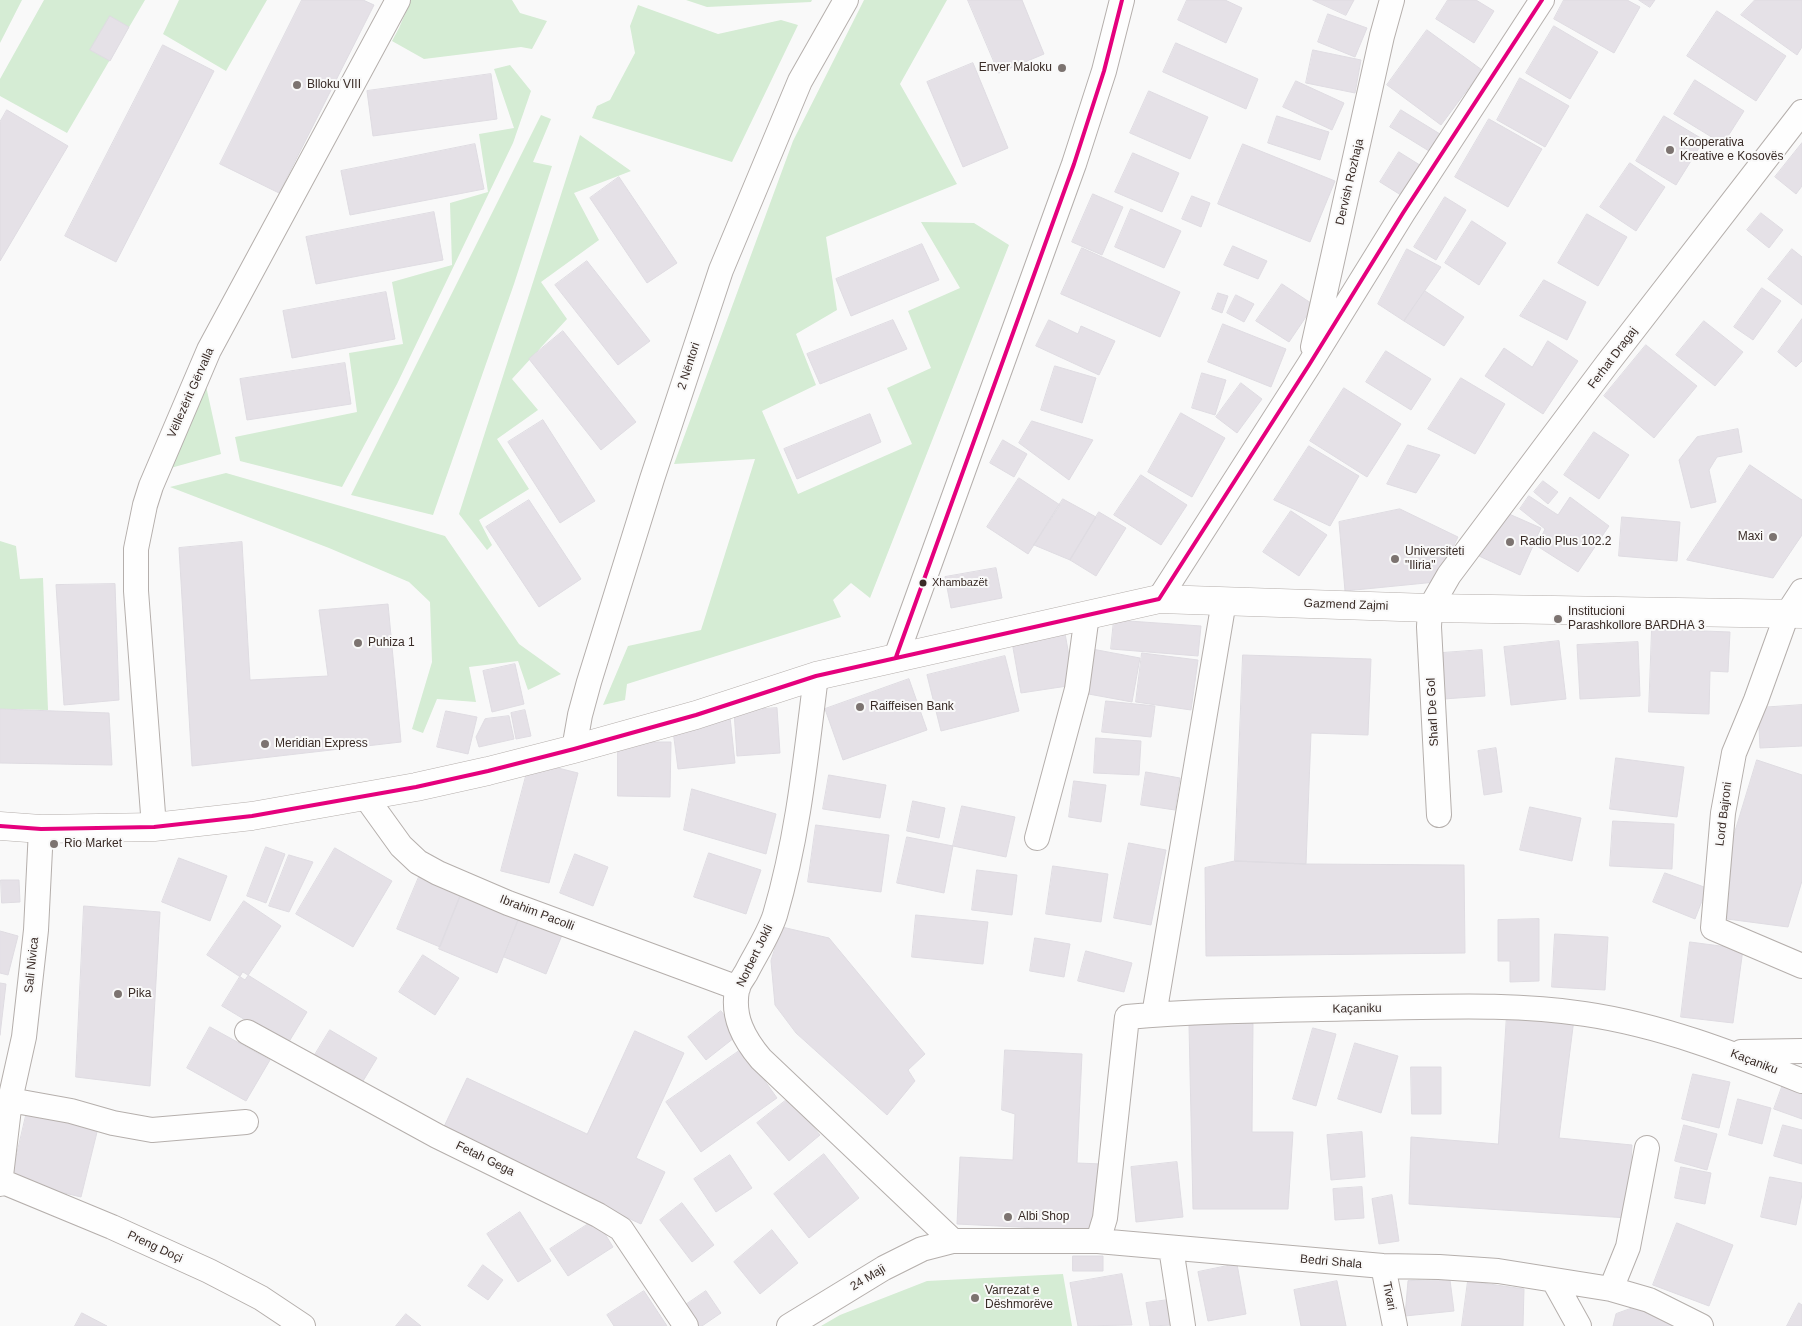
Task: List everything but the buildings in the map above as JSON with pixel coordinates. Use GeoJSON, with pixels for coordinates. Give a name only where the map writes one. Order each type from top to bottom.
{"type":"FeatureCollection","features":[{"type":"Feature","properties":{"kind":"street","name":"Vëllezërit Gërvalla"},"geometry":{"type":"LineString","coordinates":[[154,828],[136,591],[136,549],[144,505],[209,350],[398,0]]}},
{"type":"Feature","properties":{"kind":"street","name":"2 Nëntori"},"geometry":{"type":"LineString","coordinates":[[574,749],[588,682],[721,270],[800,81],[846,0]]}},
{"type":"Feature","properties":{"kind":"street"},"geometry":{"type":"LineString","coordinates":[[896,657],[1074,164],[1104,70],[1122,0]]}},
{"type":"Feature","properties":{"kind":"street","name":"Dervish Rozhaja"},"geometry":{"type":"LineString","coordinates":[[1309,364],[1382,36],[1392,0]]}},
{"type":"Feature","properties":{"kind":"street"},"geometry":{"type":"LineString","coordinates":[[1159,599],[1309,364],[1403,212],[1542,0]]}},
{"type":"Feature","properties":{"kind":"street","name":"Ferhat Dragaj"},"geometry":{"type":"LineString","coordinates":[[1430,608],[1449,576],[1584,395],[1802,112]]}},
{"type":"Feature","properties":{"kind":"street"},"geometry":{"type":"LineString","coordinates":[[1795,614],[1802,591]]}},
{"type":"Feature","properties":{"kind":"street","name":"Gazmend Zajmi"},"geometry":{"type":"LineString","coordinates":[[0,826],[41,829],[154,828],[252,816],[365,796],[488,771],[574,749],[696,715],[816,676],[1159,599],[1430,608],[1795,614]]}},
{"type":"Feature","properties":{"kind":"street"},"geometry":{"type":"LineString","coordinates":[[1154,1015],[1224,601]]}},
{"type":"Feature","properties":{"kind":"street","name":"Sharl De Gol"},"geometry":{"type":"LineString","coordinates":[[1430,608],[1429,627],[1439,815]]}},
{"type":"Feature","properties":{"kind":"street","name":"Lord Bajroni"},"geometry":{"type":"LineString","coordinates":[[1795,614],[1734,753],[1723,813],[1713,928],[1802,966]]}},
{"type":"Feature","properties":{"kind":"street"},"geometry":{"type":"LineString","coordinates":[[1037,838],[1077,689],[1087,615]]}},
{"type":"Feature","properties":{"kind":"street","name":"Norbert Jokli"},"geometry":{"type":"LineString","coordinates":[[816,676],[800,804],[788,866],[774,918],[738,988],[736,1008],[740,1026],[748,1044],[761,1059],[953,1241]]}},
{"type":"Feature","properties":{"kind":"street","name":"Ibrahim Pacolli"},"geometry":{"type":"LineString","coordinates":[[365,796],[402,846],[418,862],[438,873],[508,903],[738,988]]}},
{"type":"Feature","properties":{"kind":"street","name":"Sali Nivica"},"geometry":{"type":"LineString","coordinates":[[0,1183],[10,1100],[25,1027],[36,930],[41,829]]}},
{"type":"Feature","properties":{"kind":"street","name":"Kaçaniku"},"geometry":{"type":"LineString","coordinates":[[1098,1241],[1105,1218],[1127,1017],[1307,1010],[1511,1006],[1586,1014],[1652,1028],[1729,1052],[1802,1081]]}},
{"type":"Feature","properties":{"kind":"street","name":"Fetah Gega"},"geometry":{"type":"LineString","coordinates":[[247,1032],[437,1136],[598,1215],[621,1229],[686,1326]]}},
{"type":"Feature","properties":{"kind":"street"},"geometry":{"type":"LineString","coordinates":[[1729,1052],[1802,1051]]}},
{"type":"Feature","properties":{"kind":"street"},"geometry":{"type":"LineString","coordinates":[[10,1100],[71,1111],[113,1123],[152,1130],[246,1122]]}},
{"type":"Feature","properties":{"kind":"street"},"geometry":{"type":"LineString","coordinates":[[1611,1289],[1628,1247],[1647,1148]]}},
{"type":"Feature","properties":{"kind":"street","name":"Preng Doçi"},"geometry":{"type":"LineString","coordinates":[[0,1183],[112,1227],[209,1271],[261,1298],[303,1326]]}},
{"type":"Feature","properties":{"kind":"street","name":"Bedri Shala"},"geometry":{"type":"LineString","coordinates":[[953,1241],[1098,1241],[1383,1266],[1498,1271],[1611,1289],[1648,1300],[1701,1326]]}},
{"type":"Feature","properties":{"kind":"street","name":"24 Maji"},"geometry":{"type":"LineString","coordinates":[[788,1326],[884,1268],[922,1249],[953,1241]]}},
{"type":"Feature","properties":{"kind":"street"},"geometry":{"type":"LineString","coordinates":[[1171,1248],[1183,1326]]}},
{"type":"Feature","properties":{"kind":"street","name":"Tivari"},"geometry":{"type":"LineString","coordinates":[[1383,1266],[1395,1326]]}},
{"type":"Feature","properties":{"kind":"street"},"geometry":{"type":"LineString","coordinates":[[1554,1281],[1579,1326]]}},
{"type":"Feature","properties":{"kind":"green space"},"geometry":{"type":"Polygon","coordinates":[[[0,0],[22,0],[0,43],[0,0]]]}},
{"type":"Feature","properties":{"kind":"green space"},"geometry":{"type":"Polygon","coordinates":[[[44,0],[145,0],[67,133],[0,96],[0,79],[44,0]]]}},
{"type":"Feature","properties":{"kind":"green space"},"geometry":{"type":"Polygon","coordinates":[[[179,0],[267,0],[226,71],[163,34],[179,0]]]}},
{"type":"Feature","properties":{"kind":"green space"},"geometry":{"type":"Polygon","coordinates":[[[411,0],[512,0],[520,13],[547,21],[532,49],[521,47],[424,59],[392,41],[411,0]]]}},
{"type":"Feature","properties":{"kind":"green space"},"geometry":{"type":"Polygon","coordinates":[[[686,0],[812,0],[811,2],[707,7],[686,0]]]}},
{"type":"Feature","properties":{"kind":"green space"},"geometry":{"type":"Polygon","coordinates":[[[864,0],[947,0],[900,84],[957,184],[826,237],[837,310],[796,334],[816,385],[762,411],[798,494],[912,444],[887,388],[931,368],[908,311],[960,288],[921,222],[974,223],[1009,245],[870,598],[851,583],[833,600],[841,617],[627,684],[625,700],[603,705],[628,646],[701,630],[755,459],[674,464],[793,141],[864,0]]]}},
{"type":"Feature","properties":{"kind":"green space"},"geometry":{"type":"Polygon","coordinates":[[[638,5],[718,34],[781,20],[798,25],[732,162],[592,118],[597,106],[610,100],[635,53],[630,26],[638,5]]]}},
{"type":"Feature","properties":{"kind":"green space"},"geometry":{"type":"Polygon","coordinates":[[[510,65],[531,91],[513,143],[397,384],[342,487],[240,461],[235,437],[357,412],[349,353],[403,344],[392,282],[452,265],[450,203],[488,192],[479,134],[514,128],[494,69],[510,65]]]}},
{"type":"Feature","properties":{"kind":"green space"},"geometry":{"type":"Polygon","coordinates":[[[541,115],[551,119],[533,162],[552,166],[514,284],[433,515],[351,495],[541,115]]]}},
{"type":"Feature","properties":{"kind":"green space"},"geometry":{"type":"Polygon","coordinates":[[[580,135],[631,171],[574,193],[599,240],[541,282],[567,319],[512,379],[538,410],[497,439],[529,489],[479,520],[492,545],[487,550],[459,514],[580,135]]]}},
{"type":"Feature","properties":{"kind":"green space"},"geometry":{"type":"Polygon","coordinates":[[[206,386],[221,454],[167,469],[206,386]]]}},
{"type":"Feature","properties":{"kind":"green space"},"geometry":{"type":"Polygon","coordinates":[[[226,473],[445,536],[519,644],[561,674],[528,690],[518,661],[469,667],[476,702],[437,699],[423,733],[412,729],[432,662],[430,602],[409,582],[329,548],[170,487],[226,473]]]}},
{"type":"Feature","properties":{"kind":"green space"},"geometry":{"type":"Polygon","coordinates":[[[0,541],[16,546],[20,579],[43,578],[48,710],[0,709],[0,541]]]}},
{"type":"Feature","properties":{"kind":"green space","name":"Varrezat e Dëshmorëve"},"geometry":{"type":"Polygon","coordinates":[[[1063,1274],[1072,1326],[821,1326],[840,1315],[927,1281],[1063,1274]]]}},
{"type":"Feature","properties":{"kind":"transit line"},"geometry":{"type":"LineString","coordinates":[[896,657],[1074,164],[1104,71],[1122,0]]}},
{"type":"Feature","properties":{"kind":"transit line"},"geometry":{"type":"LineString","coordinates":[[0,826],[41,829],[154,827],[252,816],[416,787],[574,749],[696,715],[816,676],[1159,599],[1309,365],[1403,213],[1542,0]]}},
{"type":"Feature","properties":{"kind":"place","name":"Enver Maloku"},"geometry":{"type":"Point","coordinates":[1062,68]}},
{"type":"Feature","properties":{"kind":"place","name":"Blloku VIII"},"geometry":{"type":"Point","coordinates":[297,85]}},
{"type":"Feature","properties":{"kind":"place","name":"Kooperativa Kreative e Kosovës"},"geometry":{"type":"Point","coordinates":[1670,150]}},
{"type":"Feature","properties":{"kind":"place","name":"Maxi"},"geometry":{"type":"Point","coordinates":[1773,537]}},
{"type":"Feature","properties":{"kind":"place","name":"Radio Plus 102.2"},"geometry":{"type":"Point","coordinates":[1510,542]}},
{"type":"Feature","properties":{"kind":"place","name":"Universiteti \"Iliria\""},"geometry":{"type":"Point","coordinates":[1395,559]}},
{"type":"Feature","properties":{"kind":"place","name":"Xhambazët"},"geometry":{"type":"Point","coordinates":[923,583]}},
{"type":"Feature","properties":{"kind":"place","name":"Institucioni Parashkollore BARDHA 3"},"geometry":{"type":"Point","coordinates":[1558,619]}},
{"type":"Feature","properties":{"kind":"place","name":"Puhiza 1"},"geometry":{"type":"Point","coordinates":[358,643]}},
{"type":"Feature","properties":{"kind":"place","name":"Raiffeisen Bank"},"geometry":{"type":"Point","coordinates":[860,707]}},
{"type":"Feature","properties":{"kind":"place","name":"Meridian Express"},"geometry":{"type":"Point","coordinates":[265,744]}},
{"type":"Feature","properties":{"kind":"place","name":"Rio Market"},"geometry":{"type":"Point","coordinates":[54,844]}},
{"type":"Feature","properties":{"kind":"place","name":"Pika"},"geometry":{"type":"Point","coordinates":[118,994]}},
{"type":"Feature","properties":{"kind":"place","name":"Albi Shop"},"geometry":{"type":"Point","coordinates":[1008,1217]}},
{"type":"Feature","properties":{"kind":"place","name":"Varrezat e Dëshmorëve"},"geometry":{"type":"Point","coordinates":[975,1298]}}]}
